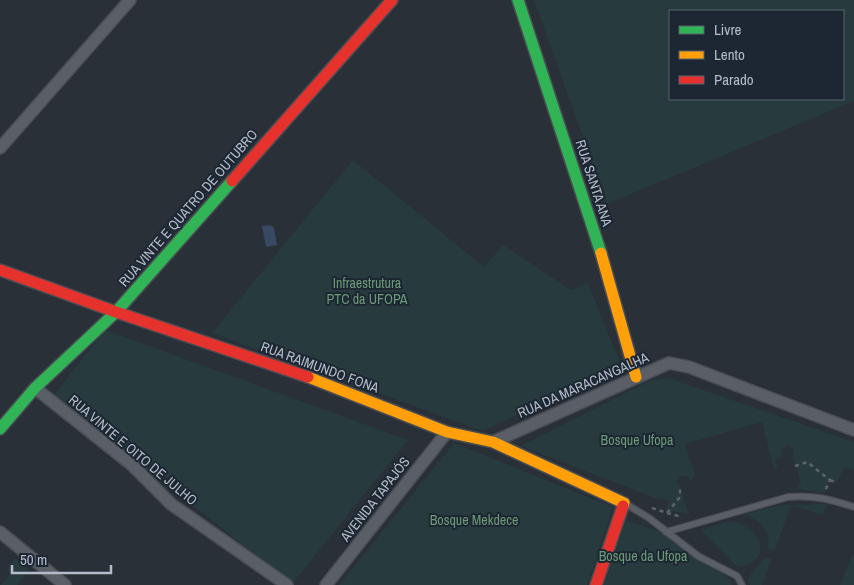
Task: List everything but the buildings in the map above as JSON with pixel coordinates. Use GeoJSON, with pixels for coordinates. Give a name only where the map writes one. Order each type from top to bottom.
{"type":"FeatureCollection","features":[{"type":"Feature","properties":{"kind":"street"},"geometry":{"type":"LineString","coordinates":[[0,148],[130,0]]}},
{"type":"Feature","properties":{"kind":"street","name":"RUA VINTE E QUATRO DE OUTUBRO"},"geometry":{"type":"LineString","coordinates":[[0,429],[35,388],[116,312],[392,0]]}},
{"type":"Feature","properties":{"kind":"street","name":"RUA SANTA ANA"},"geometry":{"type":"LineString","coordinates":[[518,0],[585,203],[626,335],[636,377]]}},
{"type":"Feature","properties":{"kind":"street","name":"RUA RAIMUNDO FONA"},"geometry":{"type":"LineString","coordinates":[[0,270],[116,312],[305,376],[447,432],[493,442],[624,503]]}},
{"type":"Feature","properties":{"kind":"street","name":"RUA DA MARACANGALHA"},"geometry":{"type":"LineString","coordinates":[[493,442],[669,363],[680,364],[854,430]]}},
{"type":"Feature","properties":{"kind":"street","name":"RUA VINTE E OITO DE JULHO"},"geometry":{"type":"LineString","coordinates":[[35,388],[132,466],[171,504],[287,585]]}},
{"type":"Feature","properties":{"kind":"street","name":"AVENIDA TAPAJÓS"},"geometry":{"type":"LineString","coordinates":[[326,585],[447,432]]}},
{"type":"Feature","properties":{"kind":"street"},"geometry":{"type":"LineString","coordinates":[[596,585],[624,503]]}},
{"type":"Feature","properties":{"kind":"street"},"geometry":{"type":"LineString","coordinates":[[0,532],[64,585]]}},
{"type":"Feature","properties":{"kind":"lane"},"geometry":{"type":"LineString","coordinates":[[666,532],[788,497],[823,497],[854,507]]}},
{"type":"Feature","properties":{"kind":"lane"},"geometry":{"type":"LineString","coordinates":[[624,503],[648,518],[698,556],[737,576],[742,585]]}},
{"type":"Feature","properties":{"kind":"path"},"geometry":{"type":"LineString","coordinates":[[830,480],[838,483]]}},
{"type":"Feature","properties":{"kind":"path"},"geometry":{"type":"LineString","coordinates":[[652,508],[667,513],[680,497],[680,488]]}},
{"type":"Feature","properties":{"kind":"green space"},"geometry":{"type":"Polygon","coordinates":[[[534,0],[854,0],[854,101],[607,204],[534,0]]]}},
{"type":"Feature","properties":{"kind":"green space","name":"Infraestrutura PTC da UFOPA"},"geometry":{"type":"Polygon","coordinates":[[[353,160],[484,267],[503,245],[571,290],[588,283],[621,366],[483,431],[212,333],[353,160]]]}},
{"type":"Feature","properties":{"kind":"green space"},"geometry":{"type":"Polygon","coordinates":[[[105,330],[408,440],[292,584],[54,395],[105,330]]]}},
{"type":"Feature","properties":{"kind":"green space","name":"Bosque Ufopa"},"geometry":{"type":"Polygon","coordinates":[[[668,378],[854,442],[854,471],[844,467],[837,483],[830,480],[824,493],[796,489],[801,482],[792,456],[794,454],[793,448],[788,445],[781,450],[782,456],[775,461],[778,466],[774,469],[762,422],[685,444],[695,475],[691,480],[687,476],[679,477],[677,483],[689,514],[666,510],[669,501],[655,498],[521,446],[649,381],[668,378]]]}},
{"type":"Feature","properties":{"kind":"green space","name":"Bosque Mekdece"},"geometry":{"type":"Polygon","coordinates":[[[454,443],[613,507],[587,585],[339,585],[454,443]]]}},
{"type":"Feature","properties":{"kind":"green space"},"geometry":{"type":"Polygon","coordinates":[[[827,504],[823,515],[791,505],[775,550],[768,549],[769,542],[764,528],[745,514],[781,505],[827,504]]]}},
{"type":"Feature","properties":{"kind":"green space","name":"Bosque da Ufopa"},"geometry":{"type":"Polygon","coordinates":[[[626,521],[684,539],[730,580],[732,585],[604,585],[626,521]]]}},
{"type":"Feature","properties":{"kind":"green space"},"geometry":{"type":"Polygon","coordinates":[[[729,521],[750,529],[760,544],[757,558],[750,564],[738,567],[701,530],[729,521]]]}},
{"type":"Feature","properties":{"kind":"green space"},"geometry":{"type":"Polygon","coordinates":[[[854,552],[854,585],[840,585],[854,552]]]}},
{"type":"Feature","properties":{"kind":"green space"},"geometry":{"type":"Polygon","coordinates":[[[765,557],[772,559],[762,585],[750,585],[748,581],[751,574],[765,557]]]}},
{"type":"Feature","properties":{"kind":"green space"},"geometry":{"type":"Polygon","coordinates":[[[15,558],[29,570],[17,585],[1,585],[11,573],[7,570],[15,558]]]}},
{"type":"Feature","properties":{"kind":"water"},"geometry":{"type":"Polygon","coordinates":[[[270,225],[274,228],[277,245],[266,247],[262,226],[270,225]]]}},
{"type":"Feature","properties":{"kind":"traffic: fast"},"geometry":{"type":"LineString","coordinates":[[518,0],[601,253]]}},
{"type":"Feature","properties":{"kind":"traffic: fast"},"geometry":{"type":"LineString","coordinates":[[0,429],[35,388],[116,312],[232,181]]}},
{"type":"Feature","properties":{"kind":"traffic: slow"},"geometry":{"type":"LineString","coordinates":[[601,253],[636,377]]}},
{"type":"Feature","properties":{"kind":"traffic: slow"},"geometry":{"type":"LineString","coordinates":[[308,377],[447,432],[493,442],[624,503],[623,506]]}},
{"type":"Feature","properties":{"kind":"traffic: jam"},"geometry":{"type":"LineString","coordinates":[[232,181],[392,0]]}},
{"type":"Feature","properties":{"kind":"traffic: jam"},"geometry":{"type":"LineString","coordinates":[[0,270],[116,312],[308,377]]}},
{"type":"Feature","properties":{"kind":"traffic: jam"},"geometry":{"type":"LineString","coordinates":[[596,585],[623,506]]}}]}
